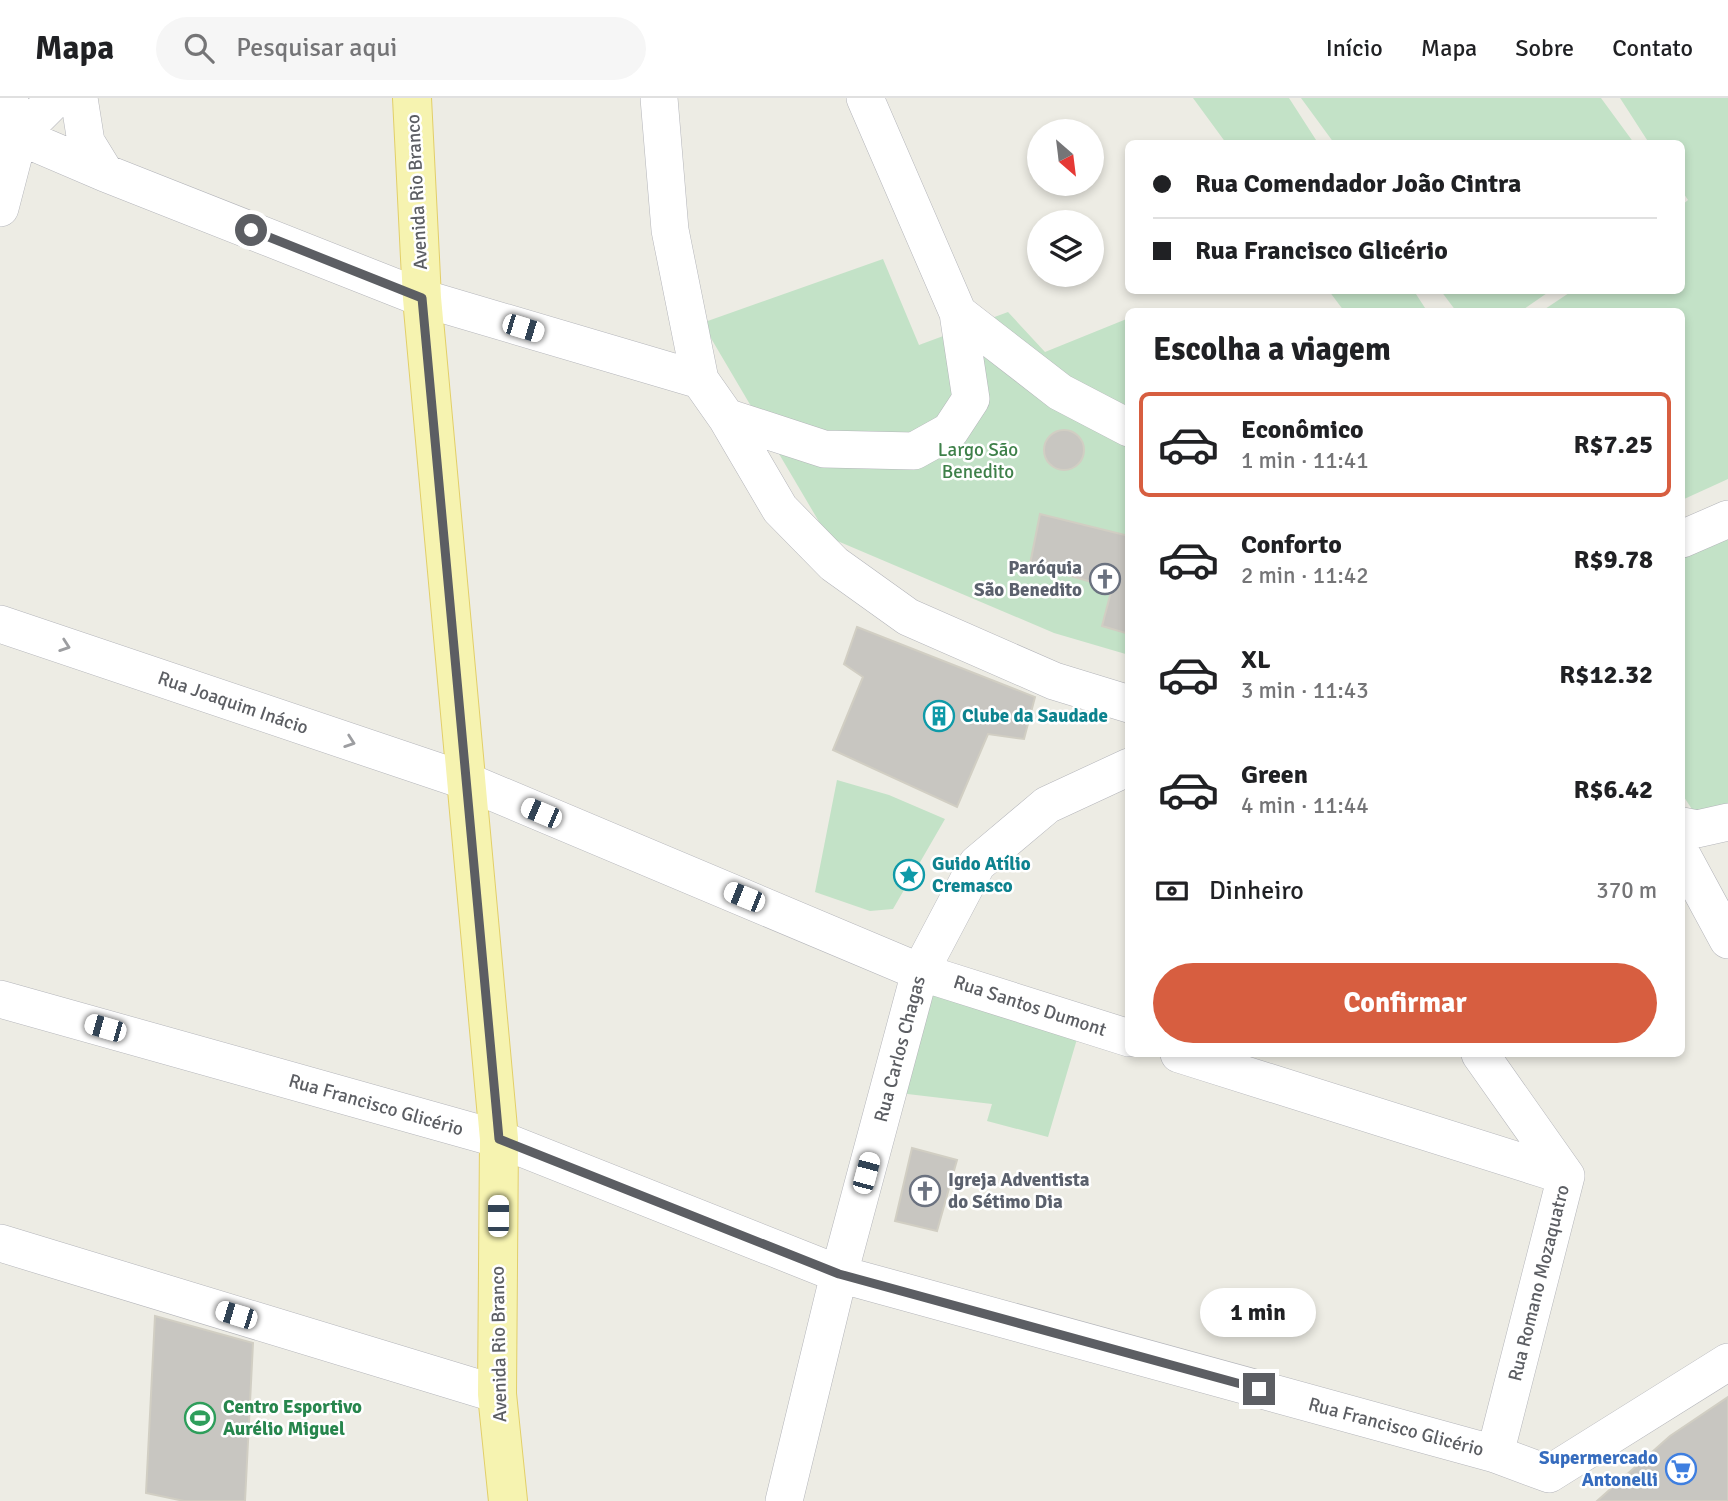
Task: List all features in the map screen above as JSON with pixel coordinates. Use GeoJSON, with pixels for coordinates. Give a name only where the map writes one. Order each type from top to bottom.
{"type":"FeatureCollection","features":[{"type":"Feature","properties":{"kind":"main road","name":"Avenida Rio Branco"},"geometry":{"type":"LineString","coordinates":[[412,98],[422,298],[499,1139],[497,1394],[508,1501]]}},
{"type":"Feature","properties":{"kind":"street"},"geometry":{"type":"LineString","coordinates":[[0,208],[9,131],[9,98]]}},
{"type":"Feature","properties":{"kind":"street"},"geometry":{"type":"LineString","coordinates":[[9,131],[56,98]]}},
{"type":"Feature","properties":{"kind":"street"},"geometry":{"type":"LineString","coordinates":[[79,98],[86,142],[105,173]]}},
{"type":"Feature","properties":{"kind":"street"},"geometry":{"type":"LineString","coordinates":[[659,98],[670,230],[700,380],[726,417],[780,509],[834,564],[908,617],[1055,681],[1125,703]]}},
{"type":"Feature","properties":{"kind":"street"},"geometry":{"type":"LineString","coordinates":[[726,417],[824,449],[914,451],[950,430],[971,399],[958,313],[865,98]]}},
{"type":"Feature","properties":{"kind":"street"},"geometry":{"type":"LineString","coordinates":[[9,131],[105,173],[422,298],[700,380]]}},
{"type":"Feature","properties":{"kind":"street"},"geometry":{"type":"LineString","coordinates":[[958,313],[1060,392],[1125,426]]}},
{"type":"Feature","properties":{"kind":"street"},"geometry":{"type":"LineString","coordinates":[[1685,538],[1728,519]]}},
{"type":"Feature","properties":{"kind":"street","name":"Rua Joaquim Inácio"},"geometry":{"type":"LineString","coordinates":[[0,624],[466,781]]}},
{"type":"Feature","properties":{"kind":"street","name":"Rua Carlos Chagas"},"geometry":{"type":"LineString","coordinates":[[784,1501],[839,1274],[920,972],[977,864],[1047,805],[1125,769]]}},
{"type":"Feature","properties":{"kind":"street","name":"Rua Santos Dumont"},"geometry":{"type":"LineString","coordinates":[[466,781],[920,972],[1125,1037]]}},
{"type":"Feature","properties":{"kind":"street"},"geometry":{"type":"LineString","coordinates":[[1685,827],[1697,829],[1728,822]]}},
{"type":"Feature","properties":{"kind":"street"},"geometry":{"type":"LineString","coordinates":[[1685,861],[1728,940]]}},
{"type":"Feature","properties":{"kind":"street","name":"Rua Francisco Glicério"},"geometry":{"type":"LineString","coordinates":[[0,999],[499,1139],[839,1274],[1495,1454],[1542,1488]]}},
{"type":"Feature","properties":{"kind":"street"},"geometry":{"type":"LineString","coordinates":[[1189,1057],[1566,1176]]}},
{"type":"Feature","properties":{"kind":"street","name":"Rua Romano Mozaquatro"},"geometry":{"type":"LineString","coordinates":[[1482,1057],[1566,1176],[1495,1454]]}},
{"type":"Feature","properties":{"kind":"street"},"geometry":{"type":"LineString","coordinates":[[0,1243],[497,1394]]}},
{"type":"Feature","properties":{"kind":"street"},"geometry":{"type":"LineString","coordinates":[[1542,1488],[1728,1363]]}},
{"type":"Feature","properties":{"kind":"green space"},"geometry":{"type":"Polygon","coordinates":[[[1193,98],[1289,98],[1316,140],[1224,140],[1193,98]]]}},
{"type":"Feature","properties":{"kind":"green space"},"geometry":{"type":"Polygon","coordinates":[[[1301,98],[1601,98],[1632,140],[1332,140],[1301,98]]]}},
{"type":"Feature","properties":{"kind":"green space"},"geometry":{"type":"Polygon","coordinates":[[[1620,98],[1728,98],[1728,479],[1685,499],[1685,308],[1546,308],[1568,294],[1685,294],[1685,202],[1688,200],[1685,196],[1685,140],[1647,140],[1620,98]]]}},
{"type":"Feature","properties":{"kind":"green space","name":"Largo São Benedito"},"geometry":{"type":"Polygon","coordinates":[[[883,259],[919,345],[1008,312],[1045,352],[1125,320],[1125,654],[1054,633],[828,537],[702,323],[883,259]]]}},
{"type":"Feature","properties":{"kind":"green space"},"geometry":{"type":"Polygon","coordinates":[[[1331,294],[1416,294],[1425,308],[1342,308],[1331,294]]]}},
{"type":"Feature","properties":{"kind":"green space"},"geometry":{"type":"Polygon","coordinates":[[[1443,294],[1546,294],[1525,308],[1454,308],[1443,294]]]}},
{"type":"Feature","properties":{"kind":"green space"},"geometry":{"type":"Polygon","coordinates":[[[1728,536],[1728,808],[1701,823],[1685,799],[1685,556],[1728,536]]]}},
{"type":"Feature","properties":{"kind":"green space"},"geometry":{"type":"Polygon","coordinates":[[[837,780],[889,795],[945,819],[893,909],[870,911],[815,892],[837,780]]]}},
{"type":"Feature","properties":{"kind":"green space"},"geometry":{"type":"Polygon","coordinates":[[[932,986],[1077,1039],[1048,1137],[987,1121],[992,1104],[899,1093],[932,986]]]}},
{"type":"Feature","properties":{"kind":"building"},"geometry":{"type":"Polygon","coordinates":[[[1064,430],[1078,436],[1084,450],[1078,464],[1064,470],[1050,464],[1044,450],[1050,436],[1064,430]]]}},
{"type":"Feature","properties":{"kind":"building","name":"Paróquia São Benedito"},"geometry":{"type":"Polygon","coordinates":[[[1040,514],[1125,535],[1125,633],[1102,626],[1112,588],[1030,564],[1040,514]]]}},
{"type":"Feature","properties":{"kind":"building","name":"Clube da Saudade"},"geometry":{"type":"Polygon","coordinates":[[[857,627],[1035,697],[1024,739],[988,734],[957,807],[833,750],[863,677],[844,664],[857,627]]]}},
{"type":"Feature","properties":{"kind":"building","name":"Igreja Adventista do Sétimo Dia"},"geometry":{"type":"Polygon","coordinates":[[[912,1148],[957,1160],[937,1231],[895,1221],[912,1148]]]}},
{"type":"Feature","properties":{"kind":"building","name":"Centro Esportivo Aurélio Miguel"},"geometry":{"type":"Polygon","coordinates":[[[155,1316],[253,1343],[245,1501],[184,1501],[146,1493],[155,1316]]]}},
{"type":"Feature","properties":{"kind":"building","name":"Supermercado Antonelli"},"geometry":{"type":"Polygon","coordinates":[[[1728,1397],[1728,1501],[1597,1501],[1670,1436],[1728,1397]]]}},
{"type":"Feature","properties":{"kind":"place","name":"Paróquia São Benedito"},"geometry":{"type":"Point","coordinates":[1105,579]}},
{"type":"Feature","properties":{"kind":"place","name":"Clube da Saudade"},"geometry":{"type":"Point","coordinates":[939,716]}},
{"type":"Feature","properties":{"kind":"place","name":"Guido Atílio Cremasco"},"geometry":{"type":"Point","coordinates":[909,875]}},
{"type":"Feature","properties":{"kind":"place","name":"Igreja Adventista do Sétimo Dia"},"geometry":{"type":"Point","coordinates":[925,1191]}},
{"type":"Feature","properties":{"kind":"place","name":"Centro Esportivo Aurélio Miguel"},"geometry":{"type":"Point","coordinates":[200,1418]}},
{"type":"Feature","properties":{"kind":"place","name":"Supermercado Antonelli"},"geometry":{"type":"Point","coordinates":[1681,1469]}},
{"type":"Feature","properties":{"kind":"route"},"geometry":{"type":"LineString","coordinates":[[251,230],[422,298],[499,1139],[839,1274],[1259,1389]]}}]}
